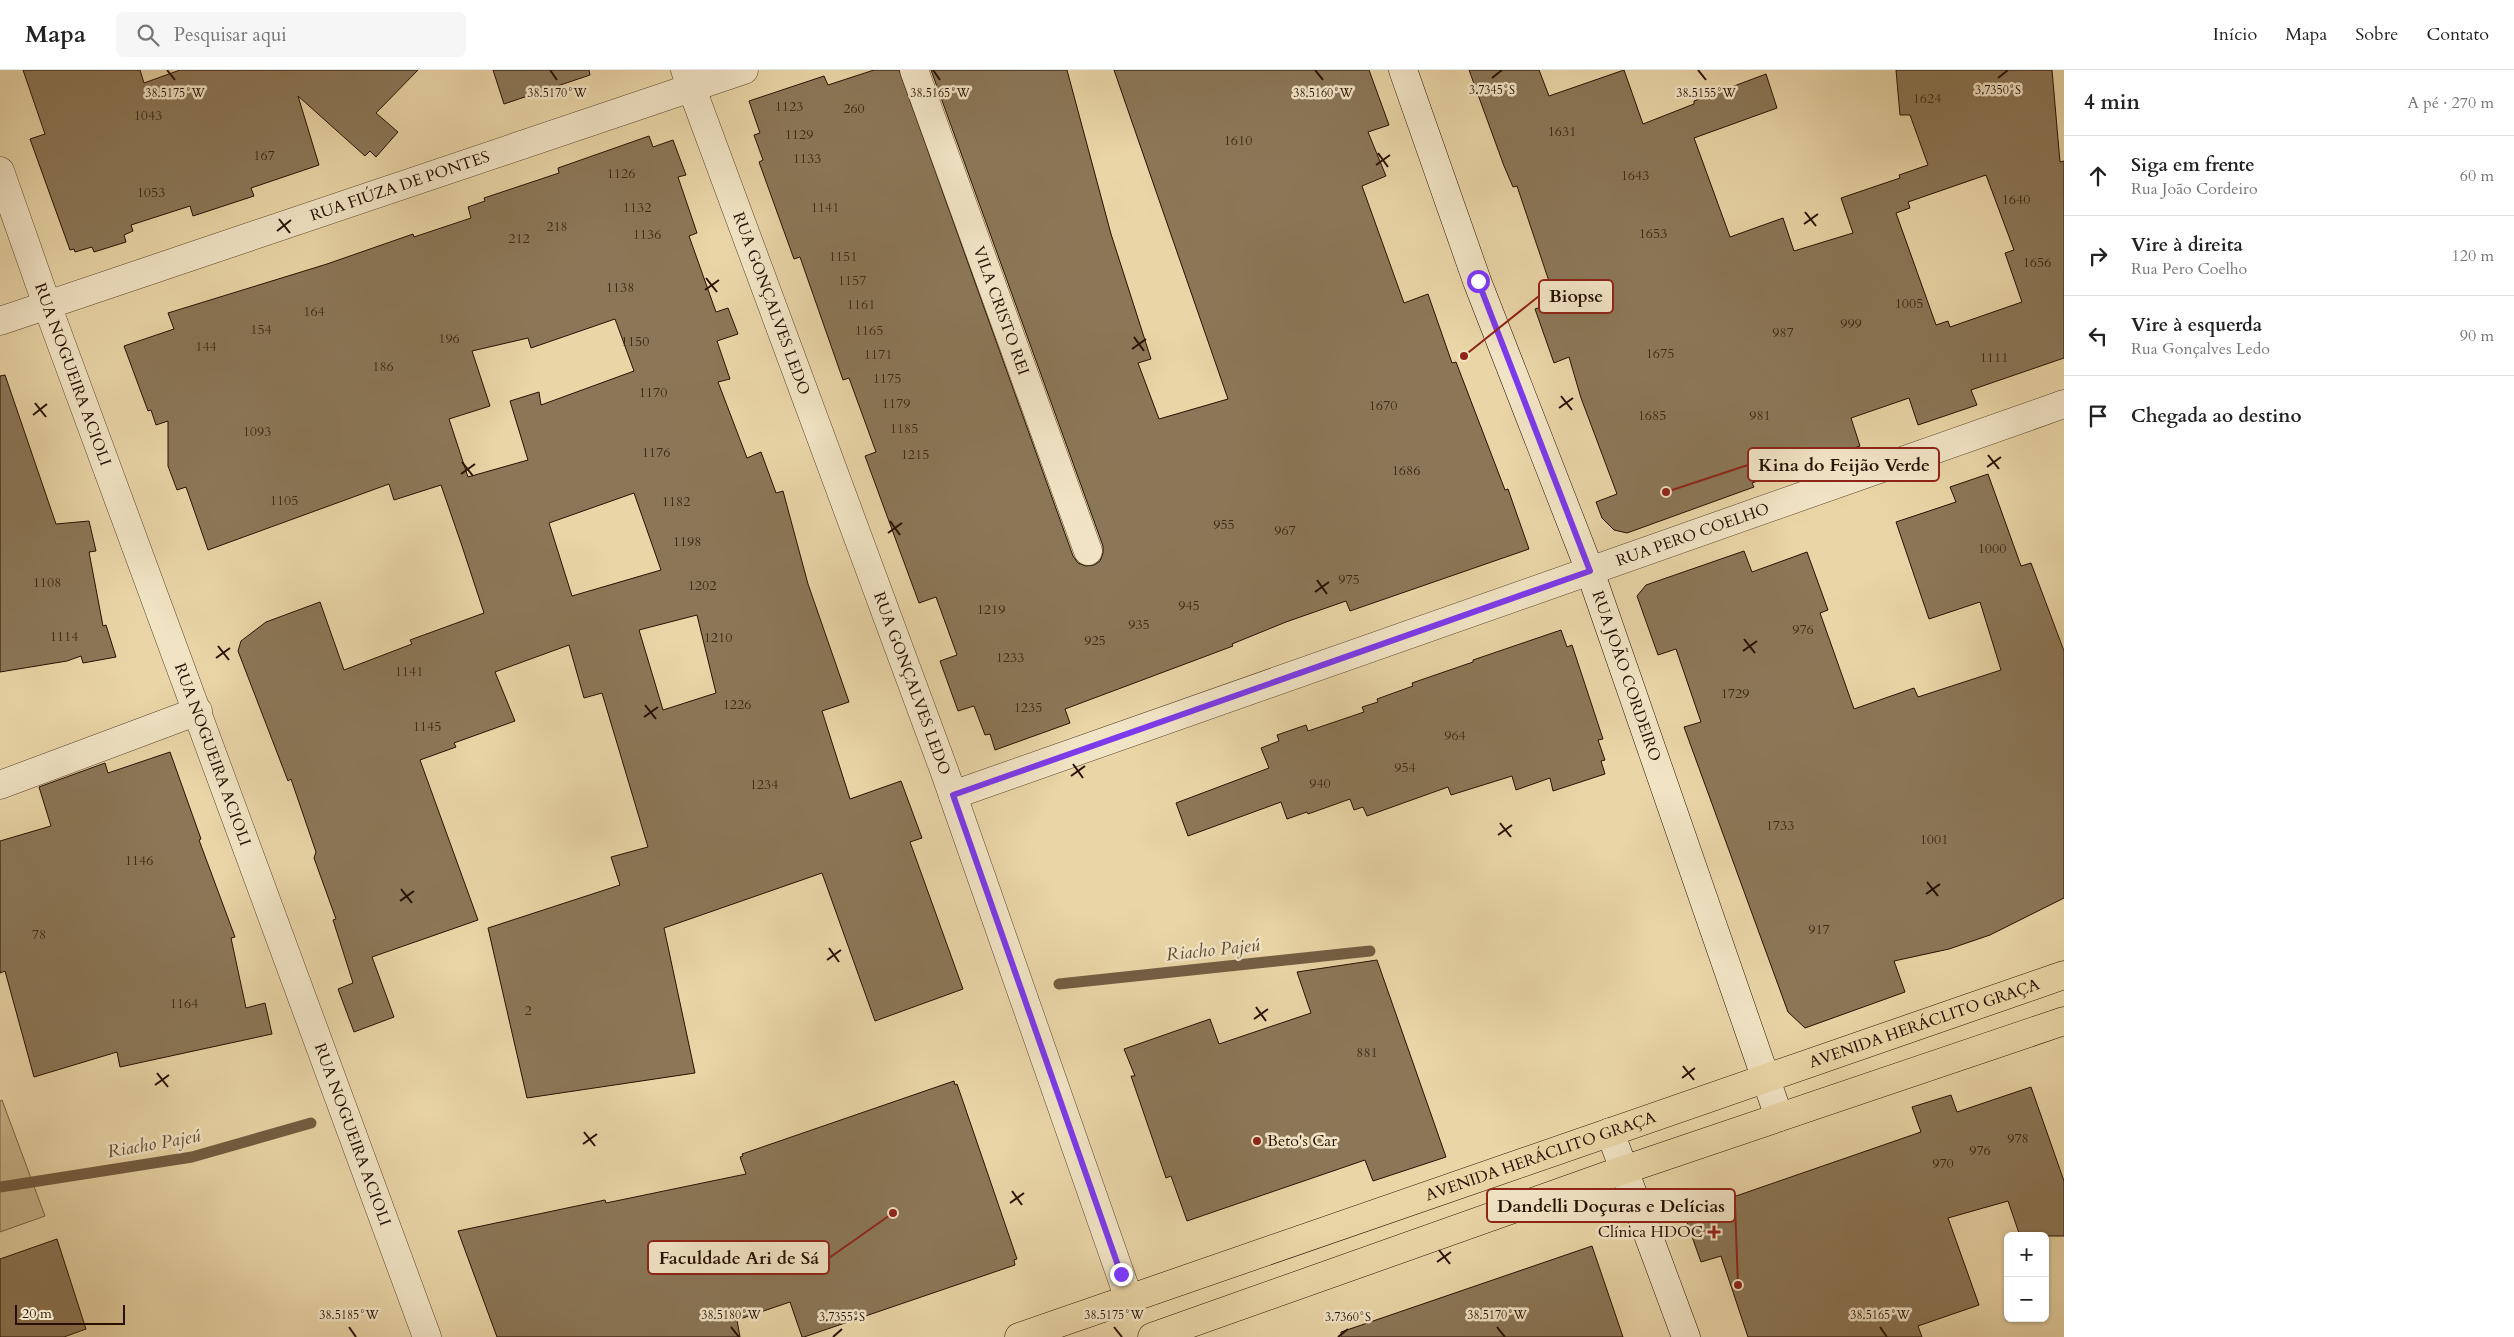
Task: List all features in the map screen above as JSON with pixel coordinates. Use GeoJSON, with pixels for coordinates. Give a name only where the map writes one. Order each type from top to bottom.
{"type":"FeatureCollection","features":[{"type":"Feature","properties":{"kind":"main road","name":"AVENIDA HERÁCLITO GRAÇA"},"geometry":{"type":"LineString","coordinates":[[1019,1337],[2064,975]]}},
{"type":"Feature","properties":{"kind":"main road"},"geometry":{"type":"LineString","coordinates":[[1152,1337],[1624,1170],[2064,1020]]}},
{"type":"Feature","properties":{"kind":"street","name":"RUA FIÚZA DE PONTES"},"geometry":{"type":"LineString","coordinates":[[0,321],[688,79],[744,70]]}},
{"type":"Feature","properties":{"kind":"street","name":"VILA CRISTO REI"},"geometry":{"type":"LineString","coordinates":[[914,70],[1088,552]]}},
{"type":"Feature","properties":{"kind":"street","name":"RUA JOÃO CORDEIRO"},"geometry":{"type":"LineString","coordinates":[[1403,70],[1478,281],[1590,571],[1780,1116]]}},
{"type":"Feature","properties":{"kind":"street","name":"RUA GONÇALVES LEDO"},"geometry":{"type":"LineString","coordinates":[[688,79],[953,795],[1129,1299]]}},
{"type":"Feature","properties":{"kind":"street","name":"RUA NOGUEIRA ACIOLI"},"geometry":{"type":"LineString","coordinates":[[0,171],[47,305],[427,1337]]}},
{"type":"Feature","properties":{"kind":"street","name":"RUA PERO COELHO"},"geometry":{"type":"LineString","coordinates":[[953,795],[2064,404]]}},
{"type":"Feature","properties":{"kind":"street"},"geometry":{"type":"LineString","coordinates":[[0,785],[198,711]]}},
{"type":"Feature","properties":{"kind":"street"},"geometry":{"type":"LineString","coordinates":[[1610,1132],[1686,1337]]}},
{"type":"Feature","properties":{"kind":"shaded area"},"geometry":{"type":"Polygon","coordinates":[[[2,1100],[45,1216],[0,1232],[0,1101],[2,1100]]]}},
{"type":"Feature","properties":{"kind":"building"},"geometry":{"type":"Polygon","coordinates":[[[23,70],[140,70],[144,83],[180,70],[418,70],[376,113],[398,132],[376,157],[370,151],[365,156],[298,96],[319,165],[251,188],[254,196],[193,216],[190,206],[131,225],[133,231],[124,235],[126,242],[94,252],[92,247],[75,252],[74,249],[70,250],[30,139],[45,134],[23,70]]]}},
{"type":"Feature","properties":{"kind":"building"},"geometry":{"type":"Polygon","coordinates":[[[493,70],[589,70],[590,75],[504,104],[493,70]]]}},
{"type":"Feature","properties":{"kind":"building"},"geometry":{"type":"Polygon","coordinates":[[[874,70],[899,70],[1073,556],[1078,563],[1086,566],[1094,565],[1100,561],[1103,546],[931,70],[1067,70],[1111,234],[1151,359],[1138,363],[1159,419],[1228,399],[1114,70],[1369,70],[1389,125],[1368,132],[1386,176],[1362,186],[1404,303],[1428,294],[1452,363],[1456,362],[1505,490],[1508,489],[1529,549],[1350,611],[1346,601],[1286,622],[1232,644],[1233,646],[1065,709],[1070,723],[995,750],[990,734],[985,735],[974,706],[958,711],[940,661],[957,655],[936,597],[919,603],[865,456],[876,452],[849,378],[843,380],[800,257],[794,259],[759,162],[763,160],[754,135],[760,133],[749,101],[824,76],[828,85],[874,70]]]}},
{"type":"Feature","properties":{"kind":"building"},"geometry":{"type":"Polygon","coordinates":[[[1469,70],[1539,70],[1549,96],[1624,70],[1643,124],[1694,104],[1694,101],[1766,74],[1777,108],[1694,138],[1730,237],[1783,218],[1794,251],[1853,233],[1841,198],[1900,178],[1899,175],[1928,165],[1910,115],[1900,115],[1896,70],[2052,70],[2060,162],[2064,161],[2064,358],[1971,390],[1977,405],[1918,425],[1909,398],[1851,418],[1860,446],[1752,483],[1754,487],[1627,533],[1614,530],[1602,518],[1596,502],[1617,494],[1581,398],[1569,357],[1554,363],[1535,309],[1556,302],[1517,186],[1513,187],[1469,70]],[[1986,175],[1908,202],[1910,208],[1896,213],[1936,325],[1948,321],[1950,327],[2022,302],[2005,253],[2014,250],[1986,175]]]}},
{"type":"Feature","properties":{"kind":"building"},"geometry":{"type":"Polygon","coordinates":[[[649,136],[653,147],[673,140],[686,175],[678,177],[697,233],[689,236],[716,312],[728,308],[738,334],[717,341],[730,379],[718,382],[747,458],[761,452],[776,493],[783,491],[808,584],[849,702],[822,711],[850,799],[901,781],[922,838],[910,842],[963,989],[875,1021],[822,873],[664,928],[695,1073],[527,1098],[488,928],[620,885],[611,857],[648,847],[602,693],[584,698],[569,645],[495,672],[515,721],[454,743],[456,747],[420,760],[478,920],[372,957],[394,1017],[354,1032],[338,989],[353,983],[333,920],[336,919],[314,858],[316,852],[291,779],[288,781],[238,651],[241,641],[266,622],[320,602],[344,670],[412,644],[410,640],[484,613],[462,546],[441,485],[394,500],[389,484],[208,550],[186,487],[177,490],[168,466],[168,421],[156,425],[151,410],[148,411],[124,346],[174,329],[168,313],[327,264],[413,234],[414,237],[471,218],[468,207],[485,201],[484,198],[559,173],[558,168],[649,136]],[[615,319],[531,348],[528,338],[472,351],[490,406],[449,419],[468,477],[528,460],[510,401],[539,392],[541,405],[634,371],[615,319]],[[634,493],[549,523],[572,596],[661,570],[634,493]],[[697,615],[639,630],[663,710],[716,693],[697,615]]]}},
{"type":"Feature","properties":{"kind":"building"},"geometry":{"type":"Polygon","coordinates":[[[5,375],[56,524],[89,521],[96,551],[89,552],[103,626],[106,625],[116,657],[83,663],[81,656],[67,661],[0,672],[0,376],[5,375]]]}},
{"type":"Feature","properties":{"kind":"building"},"geometry":{"type":"Polygon","coordinates":[[[1988,474],[2021,566],[2031,563],[2064,651],[2064,898],[1990,935],[1949,949],[1894,961],[1905,992],[1805,1028],[1788,1012],[1684,727],[1701,722],[1676,649],[1658,655],[1637,596],[1646,585],[1744,551],[1752,572],[1807,552],[1828,610],[1820,613],[1854,709],[1914,688],[1918,697],[2001,670],[1980,602],[1929,619],[1896,522],[1956,502],[1950,487],[1988,474]]]}},
{"type":"Feature","properties":{"kind":"building"},"geometry":{"type":"Polygon","coordinates":[[[1561,630],[1567,647],[1572,645],[1603,739],[1598,740],[1605,760],[1601,761],[1605,774],[1553,791],[1550,778],[1516,790],[1512,776],[1451,795],[1448,787],[1367,816],[1363,807],[1354,810],[1350,799],[1308,814],[1307,812],[1287,819],[1281,802],[1188,836],[1176,803],[1269,768],[1261,748],[1279,741],[1277,735],[1306,725],[1308,731],[1364,712],[1362,707],[1378,702],[1377,699],[1413,686],[1412,683],[1561,630]]]}},
{"type":"Feature","properties":{"kind":"building"},"geometry":{"type":"Polygon","coordinates":[[[170,752],[201,839],[199,840],[235,937],[231,938],[246,1008],[265,1003],[272,1034],[120,1067],[117,1052],[34,1077],[5,971],[0,973],[0,841],[51,826],[39,787],[105,763],[108,773],[170,752]]]}},
{"type":"Feature","properties":{"kind":"building"},"geometry":{"type":"Polygon","coordinates":[[[1377,960],[1446,1157],[1373,1181],[1365,1160],[1187,1221],[1171,1176],[1166,1178],[1131,1076],[1135,1076],[1124,1049],[1210,1019],[1219,1044],[1311,1013],[1297,972],[1377,960]]]}},
{"type":"Feature","properties":{"kind":"building"},"geometry":{"type":"Polygon","coordinates":[[[954,1081],[955,1085],[957,1084],[1017,1259],[1014,1260],[1015,1265],[804,1337],[802,1337],[790,1302],[737,1320],[740,1337],[497,1337],[458,1231],[605,1200],[606,1203],[746,1174],[740,1157],[743,1156],[742,1154],[954,1081]]]}},
{"type":"Feature","properties":{"kind":"building"},"geometry":{"type":"Polygon","coordinates":[[[2031,1087],[2064,1181],[2064,1236],[2049,1236],[2049,1232],[2019,1232],[2008,1201],[1948,1218],[1979,1305],[1918,1326],[1922,1337],[1748,1337],[1721,1256],[1701,1262],[1684,1214],[1921,1132],[1912,1107],[1951,1095],[1957,1112],[2031,1087]]]}},
{"type":"Feature","properties":{"kind":"building"},"geometry":{"type":"Polygon","coordinates":[[[57,1239],[86,1329],[64,1337],[0,1337],[0,1259],[57,1239]]]}},
{"type":"Feature","properties":{"kind":"building"},"geometry":{"type":"Polygon","coordinates":[[[1592,1246],[1623,1337],[1341,1337],[1341,1332],[1592,1246]]]}},
{"type":"Feature","properties":{"kind":"waterway","name":"Riacho Pajeú"},"geometry":{"type":"LineString","coordinates":[[1059,984],[1370,951]]}},
{"type":"Feature","properties":{"kind":"waterway","name":"Riacho Pajeú"},"geometry":{"type":"LineString","coordinates":[[0,1187],[192,1157],[311,1123]]}},
{"type":"Feature","properties":{"kind":"place","name":"Biopse"},"geometry":{"type":"Point","coordinates":[1464,356]}},
{"type":"Feature","properties":{"kind":"place","name":"Kina do Feijão Verde"},"geometry":{"type":"Point","coordinates":[1666,492]}},
{"type":"Feature","properties":{"kind":"place","name":"Beto's Car"},"geometry":{"type":"Point","coordinates":[1257,1141]}},
{"type":"Feature","properties":{"kind":"place","name":"Faculdade Ari de Sá"},"geometry":{"type":"Point","coordinates":[893,1213]}},
{"type":"Feature","properties":{"kind":"place","name":"Clínica HDOC"},"geometry":{"type":"Point","coordinates":[1714,1232]}},
{"type":"Feature","properties":{"kind":"place","name":"Dandelli Doçuras e Delícias"},"geometry":{"type":"Point","coordinates":[1738,1285]}},
{"type":"Feature","properties":{"kind":"route"},"geometry":{"type":"LineString","coordinates":[[1121,1274],[953,795],[1590,571],[1478,281]]}}]}
